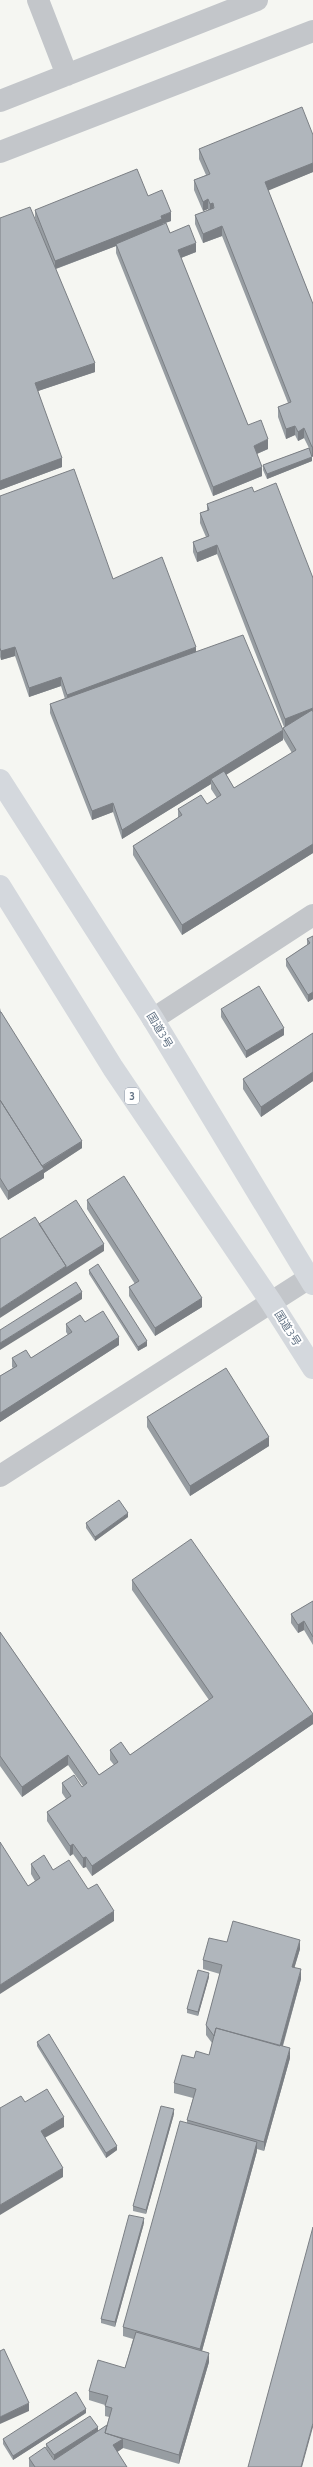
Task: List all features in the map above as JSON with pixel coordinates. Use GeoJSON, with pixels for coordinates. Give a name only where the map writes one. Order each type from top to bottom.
{"type":"FeatureCollection","features":[{"type":"Feature","properties":{"kind":"highway","name":"国道3号"},"geometry":{"type":"LineString","coordinates":[[0,780],[153,1019],[311,1281]]}},
{"type":"Feature","properties":{"kind":"highway","name":"国道3号"},"geometry":{"type":"LineString","coordinates":[[0,886],[112,1068],[272,1302],[313,1368]]}},
{"type":"Feature","properties":{"kind":"street"},"geometry":{"type":"LineString","coordinates":[[38,0],[67,75]]}},
{"type":"Feature","properties":{"kind":"street"},"geometry":{"type":"LineString","coordinates":[[0,101],[257,0]]}},
{"type":"Feature","properties":{"kind":"street"},"geometry":{"type":"LineString","coordinates":[[0,152],[313,31]]}},
{"type":"Feature","properties":{"kind":"street"},"geometry":{"type":"LineString","coordinates":[[153,1019],[313,915]]}},
{"type":"Feature","properties":{"kind":"street"},"geometry":{"type":"LineString","coordinates":[[0,1476],[272,1302],[311,1281]]}},
{"type":"Feature","properties":{"kind":"building"},"geometry":{"type":"Polygon","coordinates":[[[302,107],[313,135],[313,163],[265,182],[313,304],[313,447],[304,428],[298,432],[295,426],[286,429],[278,407],[291,402],[222,226],[203,234],[195,215],[214,208],[213,203],[210,204],[208,199],[203,202],[194,180],[210,174],[199,149],[302,107]]]}},
{"type":"Feature","properties":{"kind":"building"},"geometry":{"type":"Polygon","coordinates":[[[137,169],[148,196],[162,190],[171,212],[161,216],[162,219],[55,261],[35,210],[137,169]]]}},
{"type":"Feature","properties":{"kind":"building"},"geometry":{"type":"Polygon","coordinates":[[[30,207],[95,363],[35,383],[62,458],[0,481],[0,218],[30,207]]]}},
{"type":"Feature","properties":{"kind":"building"},"geometry":{"type":"Polygon","coordinates":[[[166,223],[170,233],[189,225],[196,243],[178,250],[248,425],[261,420],[268,439],[254,446],[262,467],[213,487],[116,244],[166,223]]]}},
{"type":"Feature","properties":{"kind":"building"},"geometry":{"type":"Polygon","coordinates":[[[309,448],[312,457],[267,474],[263,465],[309,448]]]}},
{"type":"Feature","properties":{"kind":"building"},"geometry":{"type":"Polygon","coordinates":[[[74,469],[113,579],[162,557],[196,647],[67,695],[61,677],[29,688],[15,647],[1,651],[0,496],[74,469]]]}},
{"type":"Feature","properties":{"kind":"building"},"geometry":{"type":"Polygon","coordinates":[[[276,483],[313,578],[313,708],[285,719],[217,545],[197,553],[193,542],[209,536],[200,513],[209,510],[207,504],[252,487],[254,492],[276,483]]]}},
{"type":"Feature","properties":{"kind":"building"},"geometry":{"type":"Polygon","coordinates":[[[243,635],[283,730],[122,830],[113,803],[92,811],[50,704],[243,635]]]}},
{"type":"Feature","properties":{"kind":"building"},"geometry":{"type":"Polygon","coordinates":[[[312,710],[313,844],[182,925],[133,846],[182,815],[178,809],[201,795],[207,804],[221,795],[211,779],[224,771],[234,788],[296,750],[283,728],[312,710]]]}},
{"type":"Feature","properties":{"kind":"building"},"geometry":{"type":"Polygon","coordinates":[[[313,936],[313,992],[308,995],[286,959],[310,943],[307,939],[313,936]]]}},
{"type":"Feature","properties":{"kind":"building"},"geometry":{"type":"Polygon","coordinates":[[[259,986],[284,1028],[246,1051],[221,1009],[259,986]]]}},
{"type":"Feature","properties":{"kind":"building"},"geometry":{"type":"Polygon","coordinates":[[[0,1012],[82,1141],[42,1166],[0,1100],[0,1012]]]}},
{"type":"Feature","properties":{"kind":"building"},"geometry":{"type":"Polygon","coordinates":[[[313,1033],[313,1072],[261,1107],[243,1079],[313,1033]]]}},
{"type":"Feature","properties":{"kind":"building"},"geometry":{"type":"Polygon","coordinates":[[[0,1100],[44,1169],[8,1191],[0,1178],[0,1100]]]}},
{"type":"Feature","properties":{"kind":"building"},"geometry":{"type":"Polygon","coordinates":[[[124,1176],[202,1298],[155,1328],[129,1287],[139,1281],[87,1200],[124,1176]]]}},
{"type":"Feature","properties":{"kind":"building"},"geometry":{"type":"Polygon","coordinates":[[[76,1200],[104,1244],[66,1268],[39,1224],[76,1200]]]}},
{"type":"Feature","properties":{"kind":"building"},"geometry":{"type":"Polygon","coordinates":[[[35,1217],[66,1266],[0,1309],[0,1239],[35,1217]]]}},
{"type":"Feature","properties":{"kind":"building"},"geometry":{"type":"Polygon","coordinates":[[[98,1264],[147,1341],[138,1347],[89,1270],[98,1264]]]}},
{"type":"Feature","properties":{"kind":"building"},"geometry":{"type":"Polygon","coordinates":[[[76,1282],[82,1292],[0,1343],[0,1330],[76,1282]]]}},
{"type":"Feature","properties":{"kind":"building"},"geometry":{"type":"Polygon","coordinates":[[[103,1311],[119,1337],[0,1413],[0,1376],[17,1366],[12,1358],[26,1350],[31,1358],[72,1332],[66,1324],[80,1315],[85,1322],[103,1311]]]}},
{"type":"Feature","properties":{"kind":"building"},"geometry":{"type":"Polygon","coordinates":[[[226,1368],[269,1437],[190,1486],[147,1417],[226,1368]]]}},
{"type":"Feature","properties":{"kind":"building"},"geometry":{"type":"Polygon","coordinates":[[[119,1500],[128,1513],[95,1537],[86,1523],[119,1500]]]}},
{"type":"Feature","properties":{"kind":"building"},"geometry":{"type":"Polygon","coordinates":[[[191,1539],[313,1714],[92,1866],[86,1857],[83,1858],[73,1844],[70,1846],[47,1812],[71,1796],[62,1783],[74,1775],[82,1787],[87,1783],[68,1755],[22,1787],[0,1756],[0,1632],[99,1775],[118,1762],[110,1750],[121,1742],[130,1755],[213,1697],[132,1580],[191,1539]]]}},
{"type":"Feature","properties":{"kind":"building"},"geometry":{"type":"Polygon","coordinates":[[[313,1601],[313,1637],[304,1621],[298,1625],[291,1614],[313,1601]]]}},
{"type":"Feature","properties":{"kind":"building"},"geometry":{"type":"Polygon","coordinates":[[[0,1842],[28,1886],[40,1878],[31,1864],[44,1855],[53,1870],[69,1860],[88,1889],[97,1884],[114,1911],[0,1985],[0,1842]]]}},
{"type":"Feature","properties":{"kind":"building"},"geometry":{"type":"Polygon","coordinates":[[[233,1921],[300,1940],[292,1967],[301,1969],[280,2046],[216,2028],[214,2036],[206,2025],[222,1965],[203,1960],[209,1938],[227,1942],[233,1921]]]}},
{"type":"Feature","properties":{"kind":"building"},"geometry":{"type":"Polygon","coordinates":[[[198,1970],[209,1973],[198,2012],[187,2009],[198,1970]]]}},
{"type":"Feature","properties":{"kind":"building"},"geometry":{"type":"Polygon","coordinates":[[[216,2028],[290,2048],[264,2142],[187,2120],[196,2089],[174,2083],[182,2055],[194,2058],[196,2051],[209,2055],[216,2028]]]}},
{"type":"Feature","properties":{"kind":"building"},"geometry":{"type":"Polygon","coordinates":[[[49,2034],[117,2146],[106,2153],[37,2042],[49,2034]]]}},
{"type":"Feature","properties":{"kind":"building"},"geometry":{"type":"Polygon","coordinates":[[[47,2089],[64,2117],[41,2131],[63,2168],[0,2205],[0,2108],[21,2096],[25,2102],[47,2089]]]}},
{"type":"Feature","properties":{"kind":"building"},"geometry":{"type":"Polygon","coordinates":[[[161,2106],[174,2109],[146,2210],[133,2206],[161,2106]]]}},
{"type":"Feature","properties":{"kind":"building"},"geometry":{"type":"Polygon","coordinates":[[[180,2121],[257,2142],[200,2349],[123,2327],[180,2121]]]}},
{"type":"Feature","properties":{"kind":"building"},"geometry":{"type":"Polygon","coordinates":[[[129,2215],[144,2218],[115,2322],[101,2319],[129,2215]]]}},
{"type":"Feature","properties":{"kind":"building"},"geometry":{"type":"Polygon","coordinates":[[[313,2227],[313,2423],[301,2467],[248,2467],[313,2227]]]}},
{"type":"Feature","properties":{"kind":"building"},"geometry":{"type":"Polygon","coordinates":[[[136,2332],[209,2353],[179,2455],[105,2433],[112,2408],[105,2406],[108,2396],[89,2391],[98,2360],[125,2368],[136,2332]]]}},
{"type":"Feature","properties":{"kind":"building"},"geometry":{"type":"Polygon","coordinates":[[[4,2349],[29,2403],[0,2417],[0,2351],[4,2349]]]}},
{"type":"Feature","properties":{"kind":"building"},"geometry":{"type":"Polygon","coordinates":[[[76,2392],[86,2409],[13,2456],[3,2439],[76,2392]]]}},
{"type":"Feature","properties":{"kind":"building"},"geometry":{"type":"Polygon","coordinates":[[[90,2416],[98,2427],[54,2455],[46,2444],[90,2416]]]}},
{"type":"Feature","properties":{"kind":"building"},"geometry":{"type":"Polygon","coordinates":[[[107,2425],[105,2433],[123,2439],[113,2445],[127,2467],[35,2467],[29,2458],[45,2447],[54,2460],[107,2425]]]}}]}
